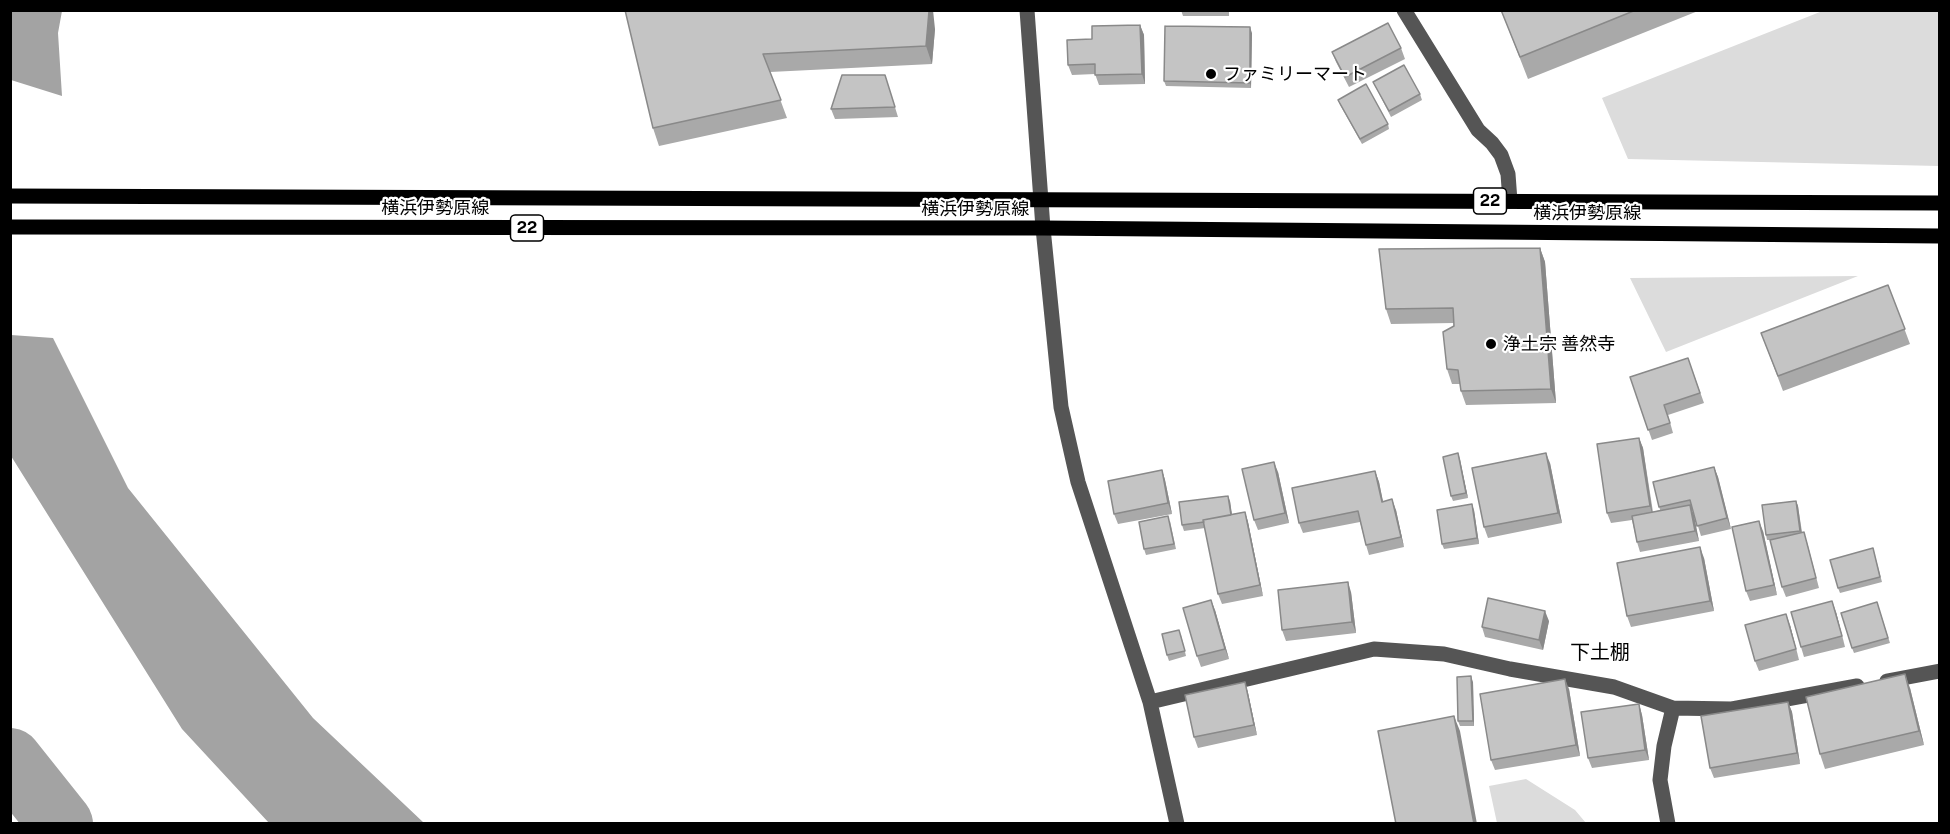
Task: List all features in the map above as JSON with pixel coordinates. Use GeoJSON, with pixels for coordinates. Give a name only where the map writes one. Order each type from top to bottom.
{"type":"FeatureCollection","features":[{"type":"Feature","properties":{"kind":"main road","name":"横浜伊勢原線"},"geometry":{"type":"LineString","coordinates":[[10,196],[1940,203]]}},
{"type":"Feature","properties":{"kind":"main road","name":"横浜伊勢原線"},"geometry":{"type":"LineString","coordinates":[[10,227],[1043,228],[1940,236]]}},
{"type":"Feature","properties":{"kind":"street"},"geometry":{"type":"LineString","coordinates":[[1027,10],[1043,228],[1057,385],[1063,418],[1078,483],[1150,702],[1177,824]]}},
{"type":"Feature","properties":{"kind":"street"},"geometry":{"type":"LineString","coordinates":[[1404,10],[1478,130],[1501,155],[1508,174],[1510,201]]}},
{"type":"Feature","properties":{"kind":"street"},"geometry":{"type":"LineString","coordinates":[[1150,702],[1374,649],[1444,654],[1510,669],[1614,687],[1672,708],[1732,709],[1940,671]]}},
{"type":"Feature","properties":{"kind":"street"},"geometry":{"type":"LineString","coordinates":[[1668,824],[1660,780],[1672,708]]}},
{"type":"Feature","properties":{"kind":"shaded area"},"geometry":{"type":"Polygon","coordinates":[[[11,10],[62,11],[58,33],[62,96],[11,80],[11,10]]]}},
{"type":"Feature","properties":{"kind":"shaded area"},"geometry":{"type":"Polygon","coordinates":[[[1825,10],[1939,11],[1939,166],[1628,159],[1602,98],[1825,10]]]}},
{"type":"Feature","properties":{"kind":"shaded area"},"geometry":{"type":"Polygon","coordinates":[[[1858,276],[1666,352],[1630,278],[1858,276]]]}},
{"type":"Feature","properties":{"kind":"shaded area"},"geometry":{"type":"Polygon","coordinates":[[[11,335],[53,338],[128,488],[313,718],[424,823],[269,823],[182,729],[11,456],[11,335]]]}},
{"type":"Feature","properties":{"kind":"shaded area"},"geometry":{"type":"Polygon","coordinates":[[[1526,779],[1575,810],[1586,823],[1497,823],[1489,786],[1526,779]]]}},
{"type":"Feature","properties":{"kind":"building"},"geometry":{"type":"Polygon","coordinates":[[[625,10],[929,11],[926,46],[763,54],[781,100],[653,128],[625,10]]]}},
{"type":"Feature","properties":{"kind":"building"},"geometry":{"type":"Polygon","coordinates":[[[1501,10],[1636,10],[1520,57],[1501,10]]]}},
{"type":"Feature","properties":{"kind":"building"},"geometry":{"type":"Polygon","coordinates":[[[1388,23],[1401,48],[1345,77],[1332,52],[1388,23]]]}},
{"type":"Feature","properties":{"kind":"building"},"geometry":{"type":"Polygon","coordinates":[[[1140,25],[1142,74],[1095,75],[1095,64],[1068,65],[1067,40],[1092,39],[1092,26],[1140,25]]]}},
{"type":"Feature","properties":{"kind":"building"},"geometry":{"type":"Polygon","coordinates":[[[1165,26],[1250,27],[1250,83],[1164,81],[1165,26]]]}},
{"type":"Feature","properties":{"kind":"building"},"geometry":{"type":"Polygon","coordinates":[[[1404,65],[1420,94],[1389,111],[1373,82],[1404,65]]]}},
{"type":"Feature","properties":{"kind":"building"},"geometry":{"type":"Polygon","coordinates":[[[842,75],[885,75],[895,107],[831,109],[842,75]]]}},
{"type":"Feature","properties":{"kind":"building"},"geometry":{"type":"Polygon","coordinates":[[[1366,84],[1388,124],[1360,139],[1338,100],[1366,84]]]}},
{"type":"Feature","properties":{"kind":"building"},"geometry":{"type":"Polygon","coordinates":[[[1540,248],[1551,389],[1461,391],[1458,370],[1447,369],[1443,332],[1454,326],[1453,308],[1386,309],[1379,249],[1540,248]]]}},
{"type":"Feature","properties":{"kind":"building"},"geometry":{"type":"Polygon","coordinates":[[[1888,285],[1905,329],[1778,376],[1761,333],[1888,285]]]}},
{"type":"Feature","properties":{"kind":"building"},"geometry":{"type":"Polygon","coordinates":[[[1688,358],[1700,393],[1664,405],[1670,423],[1648,430],[1630,377],[1688,358]]]}},
{"type":"Feature","properties":{"kind":"building"},"geometry":{"type":"Polygon","coordinates":[[[1639,438],[1650,506],[1607,513],[1597,444],[1639,438]]]}},
{"type":"Feature","properties":{"kind":"building"},"geometry":{"type":"Polygon","coordinates":[[[1458,453],[1466,493],[1451,496],[1443,457],[1458,453]]]}},
{"type":"Feature","properties":{"kind":"building"},"geometry":{"type":"Polygon","coordinates":[[[1546,453],[1558,513],[1484,527],[1472,468],[1546,453]]]}},
{"type":"Feature","properties":{"kind":"building"},"geometry":{"type":"Polygon","coordinates":[[[1274,462],[1285,513],[1254,520],[1242,469],[1274,462]]]}},
{"type":"Feature","properties":{"kind":"building"},"geometry":{"type":"Polygon","coordinates":[[[1714,467],[1727,518],[1697,526],[1690,500],[1659,507],[1653,482],[1714,467]]]}},
{"type":"Feature","properties":{"kind":"building"},"geometry":{"type":"Polygon","coordinates":[[[1162,470],[1168,503],[1114,514],[1108,481],[1162,470]]]}},
{"type":"Feature","properties":{"kind":"building"},"geometry":{"type":"Polygon","coordinates":[[[1375,471],[1382,502],[1392,499],[1401,537],[1366,545],[1358,511],[1299,523],[1292,488],[1375,471]]]}},
{"type":"Feature","properties":{"kind":"building"},"geometry":{"type":"Polygon","coordinates":[[[1228,496],[1231,515],[1182,525],[1179,502],[1228,496]]]}},
{"type":"Feature","properties":{"kind":"building"},"geometry":{"type":"Polygon","coordinates":[[[1796,501],[1800,531],[1766,535],[1762,505],[1796,501]]]}},
{"type":"Feature","properties":{"kind":"building"},"geometry":{"type":"Polygon","coordinates":[[[1472,504],[1477,538],[1442,544],[1437,510],[1472,504]]]}},
{"type":"Feature","properties":{"kind":"building"},"geometry":{"type":"Polygon","coordinates":[[[1690,505],[1695,531],[1637,542],[1632,516],[1690,505]]]}},
{"type":"Feature","properties":{"kind":"building"},"geometry":{"type":"Polygon","coordinates":[[[1245,512],[1260,585],[1218,594],[1203,520],[1245,512]]]}},
{"type":"Feature","properties":{"kind":"building"},"geometry":{"type":"Polygon","coordinates":[[[1168,516],[1174,544],[1144,549],[1139,522],[1168,516]]]}},
{"type":"Feature","properties":{"kind":"building"},"geometry":{"type":"Polygon","coordinates":[[[1759,521],[1774,585],[1746,591],[1732,527],[1759,521]]]}},
{"type":"Feature","properties":{"kind":"building"},"geometry":{"type":"Polygon","coordinates":[[[1804,532],[1816,578],[1782,587],[1770,540],[1804,532]]]}},
{"type":"Feature","properties":{"kind":"building"},"geometry":{"type":"Polygon","coordinates":[[[1700,547],[1710,601],[1627,616],[1617,563],[1700,547]]]}},
{"type":"Feature","properties":{"kind":"building"},"geometry":{"type":"Polygon","coordinates":[[[1873,548],[1880,577],[1838,588],[1830,560],[1873,548]]]}},
{"type":"Feature","properties":{"kind":"building"},"geometry":{"type":"Polygon","coordinates":[[[1348,582],[1352,622],[1282,630],[1278,590],[1348,582]]]}},
{"type":"Feature","properties":{"kind":"building"},"geometry":{"type":"Polygon","coordinates":[[[1488,598],[1545,611],[1539,640],[1482,627],[1488,598]]]}},
{"type":"Feature","properties":{"kind":"building"},"geometry":{"type":"Polygon","coordinates":[[[1211,600],[1225,649],[1197,656],[1183,608],[1211,600]]]}},
{"type":"Feature","properties":{"kind":"building"},"geometry":{"type":"Polygon","coordinates":[[[1832,601],[1842,636],[1801,647],[1791,612],[1832,601]]]}},
{"type":"Feature","properties":{"kind":"building"},"geometry":{"type":"Polygon","coordinates":[[[1877,602],[1888,638],[1852,648],[1841,613],[1877,602]]]}},
{"type":"Feature","properties":{"kind":"building"},"geometry":{"type":"Polygon","coordinates":[[[1786,614],[1796,649],[1755,661],[1745,625],[1786,614]]]}},
{"type":"Feature","properties":{"kind":"building"},"geometry":{"type":"Polygon","coordinates":[[[1179,630],[1185,651],[1167,655],[1162,634],[1179,630]]]}},
{"type":"Feature","properties":{"kind":"building"},"geometry":{"type":"Polygon","coordinates":[[[1905,674],[1919,731],[1820,754],[1806,697],[1905,674]]]}},
{"type":"Feature","properties":{"kind":"building"},"geometry":{"type":"Polygon","coordinates":[[[1471,676],[1473,721],[1458,721],[1457,677],[1471,676]]]}},
{"type":"Feature","properties":{"kind":"building"},"geometry":{"type":"Polygon","coordinates":[[[1565,679],[1576,745],[1491,760],[1480,694],[1565,679]]]}},
{"type":"Feature","properties":{"kind":"building"},"geometry":{"type":"Polygon","coordinates":[[[1245,682],[1254,725],[1194,737],[1185,695],[1245,682]]]}},
{"type":"Feature","properties":{"kind":"building"},"geometry":{"type":"Polygon","coordinates":[[[1788,702],[1797,753],[1710,768],[1701,716],[1788,702]]]}},
{"type":"Feature","properties":{"kind":"building"},"geometry":{"type":"Polygon","coordinates":[[[1639,704],[1645,750],[1588,758],[1581,712],[1639,704]]]}},
{"type":"Feature","properties":{"kind":"building"},"geometry":{"type":"Polygon","coordinates":[[[1454,716],[1474,824],[1396,824],[1378,731],[1454,716]]]}},
{"type":"Feature","properties":{"kind":"waterway"},"geometry":{"type":"LineString","coordinates":[[10,760],[61,824]]}},
{"type":"Feature","properties":{"kind":"place","name":"ファミリーマート"},"geometry":{"type":"Point","coordinates":[1211,74]}},
{"type":"Feature","properties":{"kind":"place","name":"浄土宗 善然寺"},"geometry":{"type":"Point","coordinates":[1491,344]}},
{"type":"Feature","properties":{"kind":"district","name":"下土棚"},"geometry":{"type":"Point","coordinates":[1600,653]}}]}
